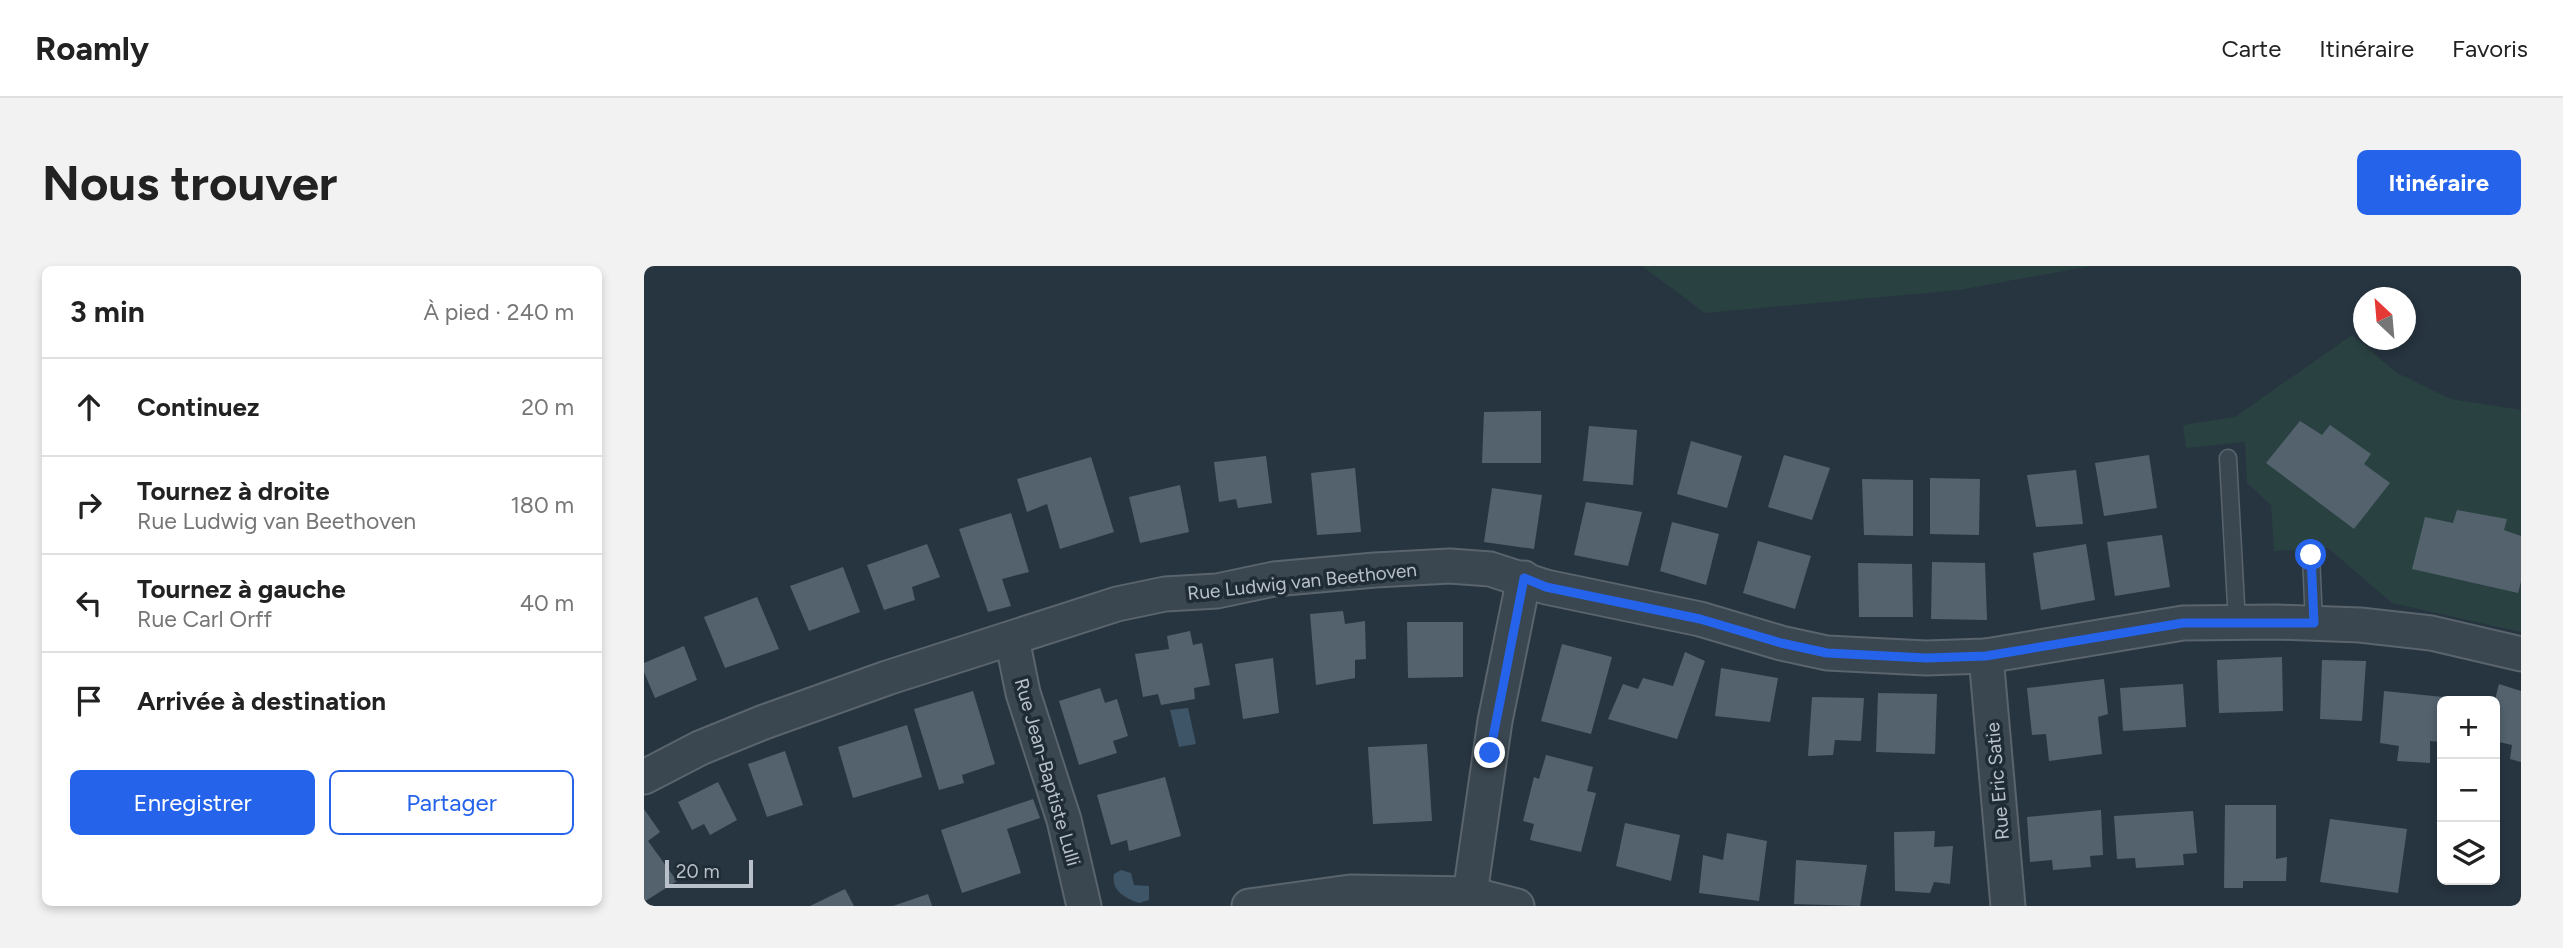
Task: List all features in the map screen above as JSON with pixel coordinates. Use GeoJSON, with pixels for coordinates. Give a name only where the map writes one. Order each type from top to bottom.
{"type":"FeatureCollection","features":[{"type":"Feature","properties":{"kind":"street","name":"Rue Ludwig van Beethoven"},"geometry":{"type":"LineString","coordinates":[[644,777],[700,748],[764,722],[900,674],[1116,604],[1165,594],[1217,591],[1274,579],[1450,566],[1490,569],[1546,587],[1700,619],[1781,643],[1827,653],[1926,658],[1986,656],[2183,623],[2314,623],[2431,633],[2521,654]]}},
{"type":"Feature","properties":{"kind":"street"},"geometry":{"type":"LineString","coordinates":[[1470,894],[1495,721],[1524,578]]}},
{"type":"Feature","properties":{"kind":"street","name":"Rue Jean-Baptiste Lulli"},"geometry":{"type":"LineString","coordinates":[[1012,639],[1023,693],[1064,820],[1084,906]]}},
{"type":"Feature","properties":{"kind":"street","name":"Rue Eric Satie"},"geometry":{"type":"LineString","coordinates":[[1986,656],[2008,906]]}},
{"type":"Feature","properties":{"kind":"street"},"geometry":{"type":"LineString","coordinates":[[1249,906],[1350,892],[1470,894],[1517,906]]}},
{"type":"Feature","properties":{"kind":"lane"},"geometry":{"type":"LineString","coordinates":[[2228,458],[2237,623]]}},
{"type":"Feature","properties":{"kind":"lane"},"geometry":{"type":"LineString","coordinates":[[2311,555],[2314,623]]}},
{"type":"Feature","properties":{"kind":"green space"},"geometry":{"type":"Polygon","coordinates":[[[1642,266],[2091,266],[1959,290],[1705,313],[1642,266]]]}},
{"type":"Feature","properties":{"kind":"green space"},"geometry":{"type":"Polygon","coordinates":[[[2352,335],[2353,350],[2370,350],[2397,373],[2451,399],[2521,410],[2521,632],[2392,603],[2328,548],[2274,551],[2271,505],[2247,483],[2245,442],[2186,448],[2183,425],[2235,417],[2352,335]]]}},
{"type":"Feature","properties":{"kind":"water"},"geometry":{"type":"Polygon","coordinates":[[[1188,708],[1196,744],[1179,747],[1170,710],[1188,708]]]}},
{"type":"Feature","properties":{"kind":"water"},"geometry":{"type":"Polygon","coordinates":[[[1121,870],[1131,873],[1134,885],[1149,886],[1149,900],[1139,903],[1120,893],[1115,885],[1114,874],[1121,870]]]}},
{"type":"Feature","properties":{"kind":"building"},"geometry":{"type":"Polygon","coordinates":[[[1541,411],[1541,463],[1482,463],[1484,412],[1541,411]]]}},
{"type":"Feature","properties":{"kind":"building"},"geometry":{"type":"Polygon","coordinates":[[[2300,421],[2322,435],[2330,425],[2371,454],[2364,464],[2390,483],[2354,529],[2266,463],[2300,421]]]}},
{"type":"Feature","properties":{"kind":"building"},"geometry":{"type":"Polygon","coordinates":[[[1589,426],[1637,430],[1633,485],[1583,481],[1589,426]]]}},
{"type":"Feature","properties":{"kind":"building"},"geometry":{"type":"Polygon","coordinates":[[[1691,441],[1742,456],[1727,508],[1677,494],[1691,441]]]}},
{"type":"Feature","properties":{"kind":"building"},"geometry":{"type":"Polygon","coordinates":[[[1784,455],[1830,468],[1812,520],[1768,507],[1784,455]]]}},
{"type":"Feature","properties":{"kind":"building"},"geometry":{"type":"Polygon","coordinates":[[[2149,455],[2157,508],[2104,516],[2095,463],[2149,455]]]}},
{"type":"Feature","properties":{"kind":"building"},"geometry":{"type":"Polygon","coordinates":[[[1266,456],[1272,503],[1238,508],[1236,499],[1219,502],[1214,462],[1266,456]]]}},
{"type":"Feature","properties":{"kind":"building"},"geometry":{"type":"Polygon","coordinates":[[[1091,457],[1114,532],[1060,549],[1047,504],[1027,512],[1017,479],[1091,457]]]}},
{"type":"Feature","properties":{"kind":"building"},"geometry":{"type":"Polygon","coordinates":[[[1355,468],[1361,532],[1317,535],[1311,473],[1355,468]]]}},
{"type":"Feature","properties":{"kind":"building"},"geometry":{"type":"Polygon","coordinates":[[[2076,470],[2083,524],[2036,527],[2027,475],[2076,470]]]}},
{"type":"Feature","properties":{"kind":"building"},"geometry":{"type":"Polygon","coordinates":[[[1930,478],[1980,479],[1979,535],[1930,534],[1930,478]]]}},
{"type":"Feature","properties":{"kind":"building"},"geometry":{"type":"Polygon","coordinates":[[[1862,479],[1913,480],[1913,536],[1864,535],[1862,479]]]}},
{"type":"Feature","properties":{"kind":"building"},"geometry":{"type":"Polygon","coordinates":[[[1180,485],[1189,532],[1140,543],[1129,497],[1180,485]]]}},
{"type":"Feature","properties":{"kind":"building"},"geometry":{"type":"Polygon","coordinates":[[[1492,488],[1542,495],[1534,549],[1484,542],[1492,488]]]}},
{"type":"Feature","properties":{"kind":"building"},"geometry":{"type":"Polygon","coordinates":[[[1586,502],[1642,512],[1628,566],[1574,555],[1586,502]]]}},
{"type":"Feature","properties":{"kind":"building"},"geometry":{"type":"Polygon","coordinates":[[[2457,510],[2507,519],[2504,530],[2521,536],[2521,582],[2518,593],[2412,569],[2425,517],[2453,523],[2457,510]]]}},
{"type":"Feature","properties":{"kind":"building"},"geometry":{"type":"Polygon","coordinates":[[[1011,513],[1029,572],[1002,579],[1011,606],[988,612],[959,529],[1011,513]]]}},
{"type":"Feature","properties":{"kind":"building"},"geometry":{"type":"Polygon","coordinates":[[[1672,522],[1719,534],[1706,585],[1660,571],[1672,522]]]}},
{"type":"Feature","properties":{"kind":"building"},"geometry":{"type":"Polygon","coordinates":[[[2162,535],[2170,587],[2115,596],[2107,542],[2162,535]]]}},
{"type":"Feature","properties":{"kind":"building"},"geometry":{"type":"Polygon","coordinates":[[[1758,541],[1811,556],[1795,609],[1743,593],[1758,541]]]}},
{"type":"Feature","properties":{"kind":"building"},"geometry":{"type":"Polygon","coordinates":[[[927,544],[940,577],[912,587],[915,600],[884,610],[867,565],[927,544]]]}},
{"type":"Feature","properties":{"kind":"building"},"geometry":{"type":"Polygon","coordinates":[[[2086,544],[2095,600],[2041,610],[2033,553],[2086,544]]]}},
{"type":"Feature","properties":{"kind":"building"},"geometry":{"type":"Polygon","coordinates":[[[1932,562],[1985,563],[1987,620],[1931,619],[1932,562]]]}},
{"type":"Feature","properties":{"kind":"building"},"geometry":{"type":"Polygon","coordinates":[[[1858,563],[1912,564],[1913,617],[1859,617],[1858,563]]]}},
{"type":"Feature","properties":{"kind":"building"},"geometry":{"type":"Polygon","coordinates":[[[843,567],[860,612],[809,631],[790,586],[843,567]]]}},
{"type":"Feature","properties":{"kind":"building"},"geometry":{"type":"Polygon","coordinates":[[[757,597],[779,649],[725,668],[704,617],[757,597]]]}},
{"type":"Feature","properties":{"kind":"building"},"geometry":{"type":"Polygon","coordinates":[[[1343,611],[1345,624],[1365,621],[1366,659],[1355,660],[1355,678],[1316,685],[1310,614],[1343,611]]]}},
{"type":"Feature","properties":{"kind":"building"},"geometry":{"type":"Polygon","coordinates":[[[1407,622],[1463,622],[1463,677],[1408,678],[1407,622]]]}},
{"type":"Feature","properties":{"kind":"building"},"geometry":{"type":"Polygon","coordinates":[[[1190,631],[1193,645],[1202,643],[1210,685],[1194,688],[1195,699],[1161,705],[1158,694],[1143,697],[1135,654],[1169,649],[1167,636],[1190,631]]]}},
{"type":"Feature","properties":{"kind":"building"},"geometry":{"type":"Polygon","coordinates":[[[1562,644],[1612,657],[1591,734],[1541,721],[1562,644]]]}},
{"type":"Feature","properties":{"kind":"building"},"geometry":{"type":"Polygon","coordinates":[[[684,646],[697,680],[655,698],[644,672],[644,663],[684,646]]]}},
{"type":"Feature","properties":{"kind":"building"},"geometry":{"type":"Polygon","coordinates":[[[1685,652],[1705,661],[1677,739],[1608,719],[1623,684],[1638,689],[1643,678],[1673,686],[1685,652]]]}},
{"type":"Feature","properties":{"kind":"building"},"geometry":{"type":"Polygon","coordinates":[[[2282,657],[2283,711],[2219,713],[2217,660],[2282,657]]]}},
{"type":"Feature","properties":{"kind":"building"},"geometry":{"type":"Polygon","coordinates":[[[1273,658],[1279,713],[1243,719],[1235,664],[1273,658]]]}},
{"type":"Feature","properties":{"kind":"building"},"geometry":{"type":"Polygon","coordinates":[[[2322,660],[2366,661],[2362,721],[2320,719],[2322,660]]]}},
{"type":"Feature","properties":{"kind":"building"},"geometry":{"type":"Polygon","coordinates":[[[1721,668],[1778,678],[1770,722],[1715,716],[1721,668]]]}},
{"type":"Feature","properties":{"kind":"building"},"geometry":{"type":"Polygon","coordinates":[[[2104,679],[2108,714],[2098,717],[2102,754],[2049,761],[2046,734],[2032,735],[2027,688],[2104,679]]]}},
{"type":"Feature","properties":{"kind":"building"},"geometry":{"type":"Polygon","coordinates":[[[2183,684],[2186,727],[2123,731],[2120,688],[2183,684]]]}},
{"type":"Feature","properties":{"kind":"building"},"geometry":{"type":"Polygon","coordinates":[[[2499,684],[2521,691],[2521,762],[2510,759],[2512,745],[2500,742],[2500,696],[2496,696],[2499,684]]]}},
{"type":"Feature","properties":{"kind":"building"},"geometry":{"type":"Polygon","coordinates":[[[1100,688],[1105,703],[1117,699],[1128,736],[1113,741],[1117,753],[1079,765],[1059,701],[1100,688]]]}},
{"type":"Feature","properties":{"kind":"building"},"geometry":{"type":"Polygon","coordinates":[[[973,691],[995,764],[962,775],[964,783],[939,790],[914,709],[973,691]]]}},
{"type":"Feature","properties":{"kind":"building"},"geometry":{"type":"Polygon","coordinates":[[[2384,691],[2437,696],[2437,742],[2430,741],[2430,763],[2397,761],[2399,746],[2380,743],[2384,691]]]}},
{"type":"Feature","properties":{"kind":"building"},"geometry":{"type":"Polygon","coordinates":[[[1878,693],[1937,694],[1935,754],[1876,752],[1878,693]]]}},
{"type":"Feature","properties":{"kind":"building"},"geometry":{"type":"Polygon","coordinates":[[[1812,697],[1864,698],[1861,741],[1835,740],[1833,755],[1808,756],[1812,697]]]}},
{"type":"Feature","properties":{"kind":"building"},"geometry":{"type":"Polygon","coordinates":[[[907,725],[922,777],[853,798],[838,747],[907,725]]]}},
{"type":"Feature","properties":{"kind":"building"},"geometry":{"type":"Polygon","coordinates":[[[1427,744],[1432,821],[1373,824],[1368,747],[1427,744]]]}},
{"type":"Feature","properties":{"kind":"building"},"geometry":{"type":"Polygon","coordinates":[[[785,751],[803,805],[767,817],[748,764],[785,751]]]}},
{"type":"Feature","properties":{"kind":"building"},"geometry":{"type":"Polygon","coordinates":[[[1546,755],[1593,767],[1587,791],[1596,793],[1581,852],[1530,840],[1534,824],[1523,821],[1534,777],[1539,779],[1546,755]]]}},
{"type":"Feature","properties":{"kind":"building"},"geometry":{"type":"Polygon","coordinates":[[[1165,777],[1181,836],[1129,851],[1127,840],[1111,845],[1097,795],[1165,777]]]}},
{"type":"Feature","properties":{"kind":"building"},"geometry":{"type":"Polygon","coordinates":[[[718,782],[737,820],[710,835],[704,824],[692,830],[678,802],[718,782]]]}},
{"type":"Feature","properties":{"kind":"building"},"geometry":{"type":"Polygon","coordinates":[[[1033,799],[1040,818],[1007,829],[1021,873],[962,893],[941,830],[1033,799]]]}},
{"type":"Feature","properties":{"kind":"building"},"geometry":{"type":"Polygon","coordinates":[[[2225,805],[2276,805],[2276,859],[2287,857],[2286,881],[2243,881],[2243,888],[2224,888],[2225,805]]]}},
{"type":"Feature","properties":{"kind":"building"},"geometry":{"type":"Polygon","coordinates":[[[644,809],[660,832],[648,841],[677,881],[644,902],[644,809]]]}},
{"type":"Feature","properties":{"kind":"building"},"geometry":{"type":"Polygon","coordinates":[[[2101,810],[2103,855],[2090,856],[2091,867],[2053,870],[2052,860],[2030,862],[2027,817],[2101,810]]]}},
{"type":"Feature","properties":{"kind":"building"},"geometry":{"type":"Polygon","coordinates":[[[2193,811],[2197,853],[2183,854],[2184,865],[2136,868],[2135,858],[2117,859],[2114,816],[2193,811]]]}},
{"type":"Feature","properties":{"kind":"building"},"geometry":{"type":"Polygon","coordinates":[[[2330,819],[2407,829],[2398,893],[2320,882],[2330,819]]]}},
{"type":"Feature","properties":{"kind":"building"},"geometry":{"type":"Polygon","coordinates":[[[1625,823],[1680,835],[1671,881],[1616,866],[1625,823]]]}},
{"type":"Feature","properties":{"kind":"building"},"geometry":{"type":"Polygon","coordinates":[[[1935,831],[1934,847],[1953,846],[1950,884],[1934,882],[1930,893],[1895,891],[1894,832],[1935,831]]]}},
{"type":"Feature","properties":{"kind":"building"},"geometry":{"type":"Polygon","coordinates":[[[1727,833],[1767,841],[1759,901],[1699,893],[1703,855],[1723,860],[1727,833]]]}},
{"type":"Feature","properties":{"kind":"building"},"geometry":{"type":"Polygon","coordinates":[[[1796,860],[1867,865],[1860,906],[1794,904],[1796,860]]]}},
{"type":"Feature","properties":{"kind":"building"},"geometry":{"type":"Polygon","coordinates":[[[845,889],[854,906],[810,906],[845,889]]]}},
{"type":"Feature","properties":{"kind":"building"},"geometry":{"type":"Polygon","coordinates":[[[928,894],[932,906],[893,906],[928,894]]]}},
{"type":"Feature","properties":{"kind":"route"},"geometry":{"type":"LineString","coordinates":[[1490,753],[1524,578],[1546,587],[1700,619],[1781,643],[1827,653],[1926,658],[1986,656],[2183,623],[2314,623],[2311,555]]}}]}
